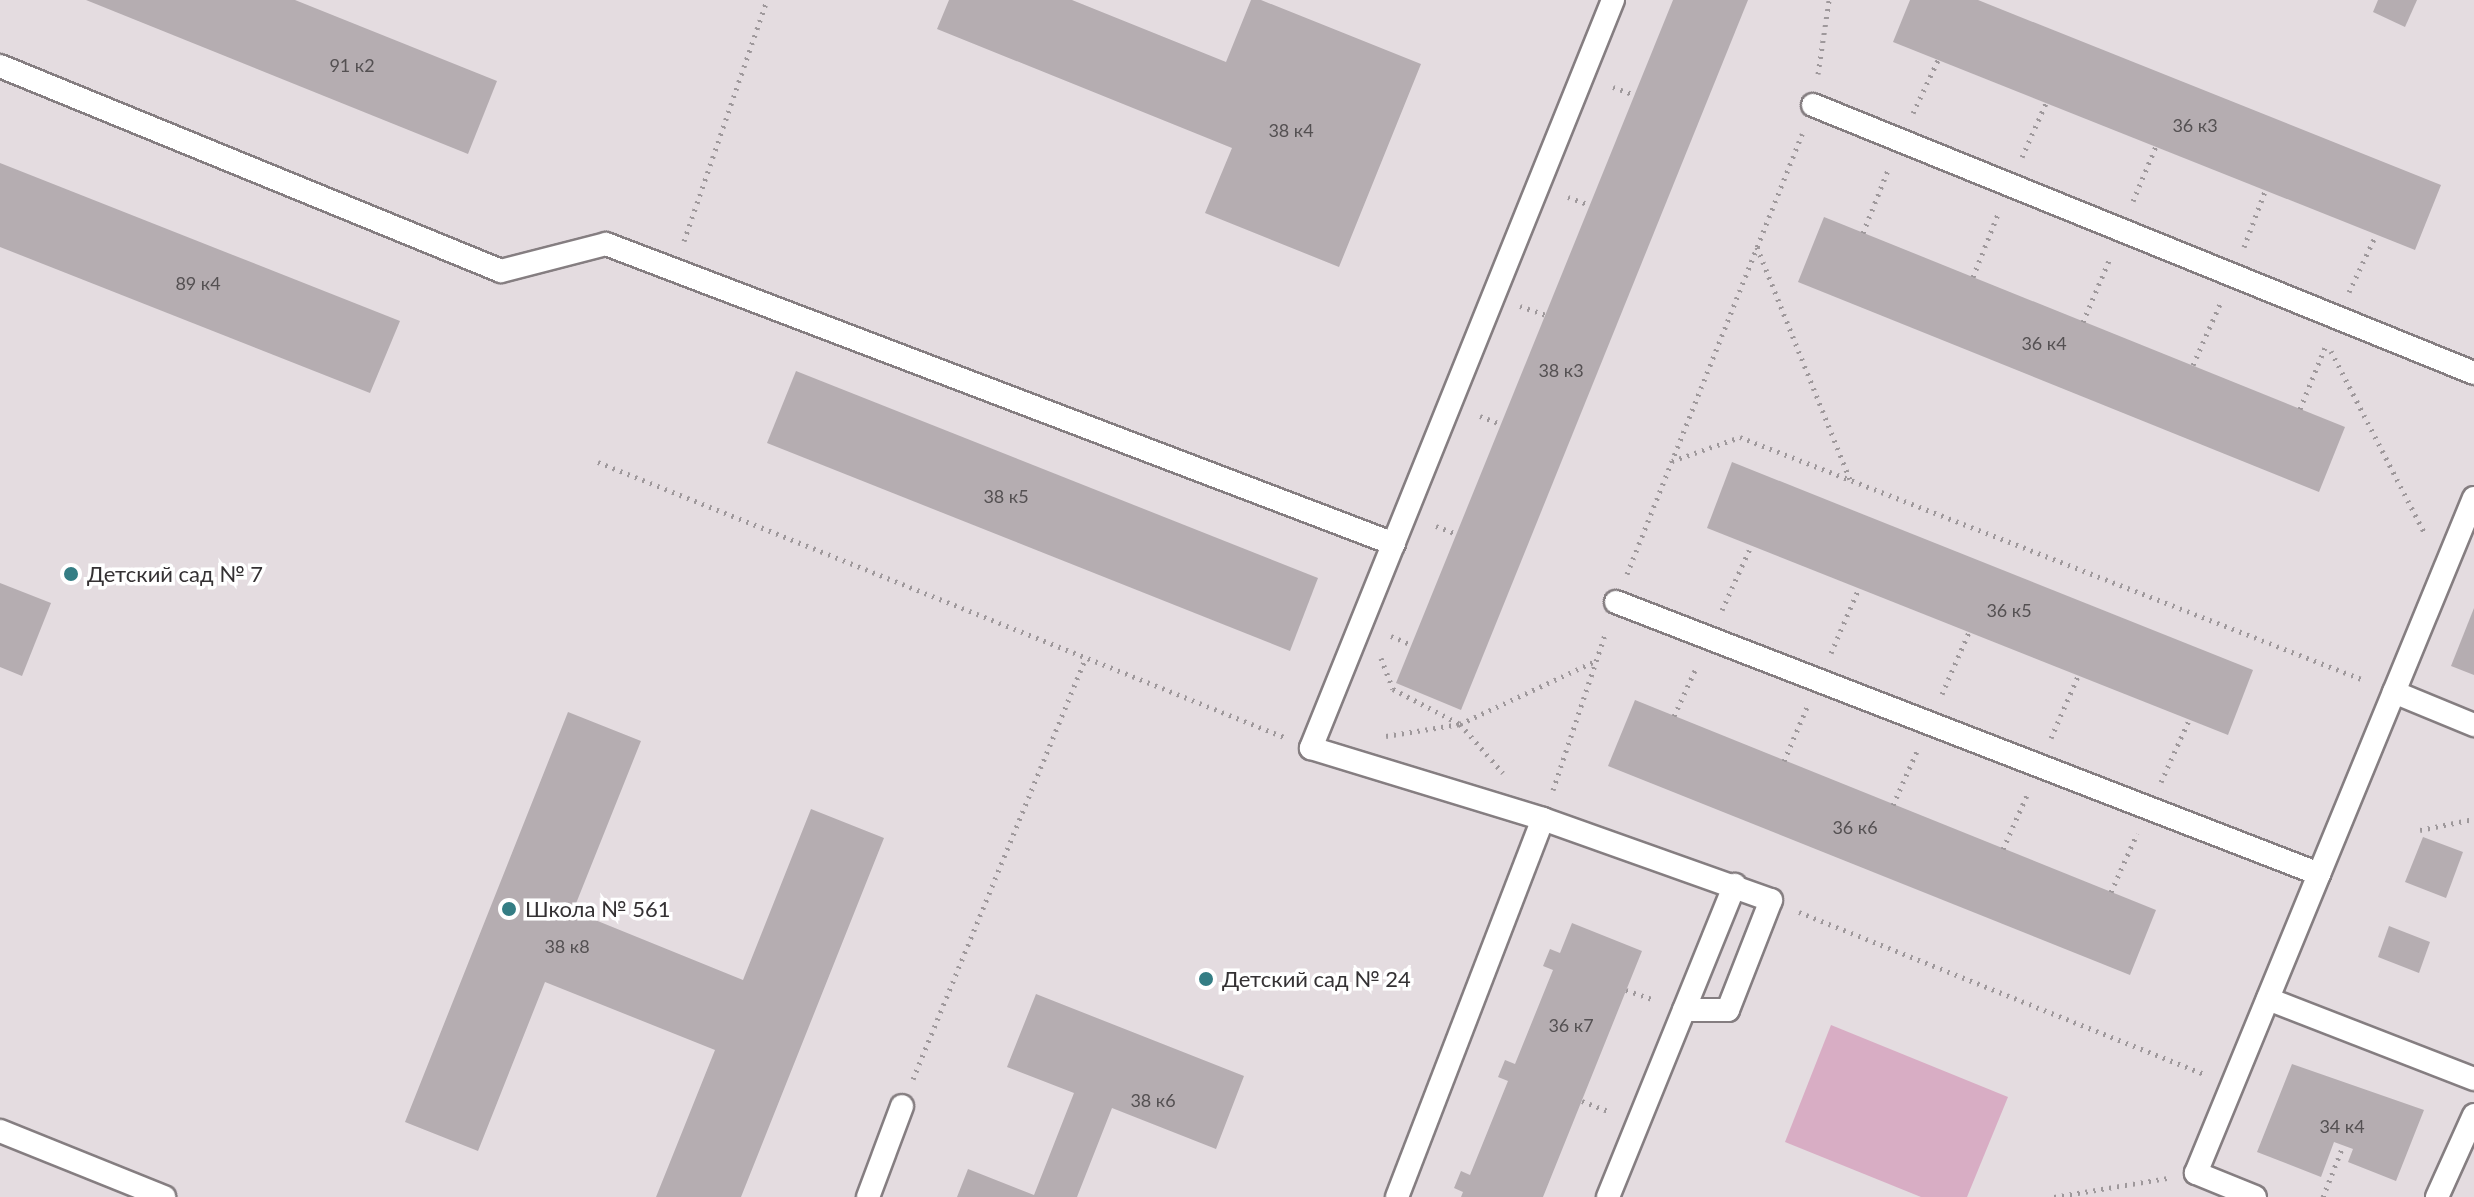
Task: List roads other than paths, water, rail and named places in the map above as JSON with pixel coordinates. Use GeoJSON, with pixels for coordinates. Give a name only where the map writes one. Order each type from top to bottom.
{"type":"FeatureCollection","features":[{"type":"Feature","properties":{"kind":"lane"},"geometry":{"type":"LineString","coordinates":[[1613,0],[1311,748],[1543,819],[1771,900],[1728,1010],[1684,1010]]}},
{"type":"Feature","properties":{"kind":"lane"},"geometry":{"type":"LineString","coordinates":[[0,66],[501,271],[606,244],[1394,544]]}},
{"type":"Feature","properties":{"kind":"lane"},"geometry":{"type":"LineString","coordinates":[[1813,105],[2474,373]]}},
{"type":"Feature","properties":{"kind":"lane"},"geometry":{"type":"LineString","coordinates":[[2255,1197],[2196,1173],[2474,498]]}},
{"type":"Feature","properties":{"kind":"lane"},"geometry":{"type":"LineString","coordinates":[[1616,602],[2319,874]]}},
{"type":"Feature","properties":{"kind":"lane"},"geometry":{"type":"LineString","coordinates":[[2394,692],[2474,725]]}},
{"type":"Feature","properties":{"kind":"lane"},"geometry":{"type":"LineString","coordinates":[[1397,1197],[1543,819]]}},
{"type":"Feature","properties":{"kind":"lane"},"geometry":{"type":"LineString","coordinates":[[1608,1197],[1735,885]]}},
{"type":"Feature","properties":{"kind":"lane"},"geometry":{"type":"LineString","coordinates":[[2268,999],[2474,1079]]}},
{"type":"Feature","properties":{"kind":"lane"},"geometry":{"type":"LineString","coordinates":[[868,1197],[902,1106]]}},
{"type":"Feature","properties":{"kind":"lane"},"geometry":{"type":"LineString","coordinates":[[2437,1197],[2474,1115]]}},
{"type":"Feature","properties":{"kind":"lane"},"geometry":{"type":"LineString","coordinates":[[0,1131],[164,1197]]}},
{"type":"Feature","properties":{"kind":"place","name":"Детский сад № 7"},"geometry":{"type":"Point","coordinates":[71,574]}},
{"type":"Feature","properties":{"kind":"place","name":"Школа № 561"},"geometry":{"type":"Point","coordinates":[509,909]}},
{"type":"Feature","properties":{"kind":"place","name":"Детский сад № 24"},"geometry":{"type":"Point","coordinates":[1206,979]}}]}
